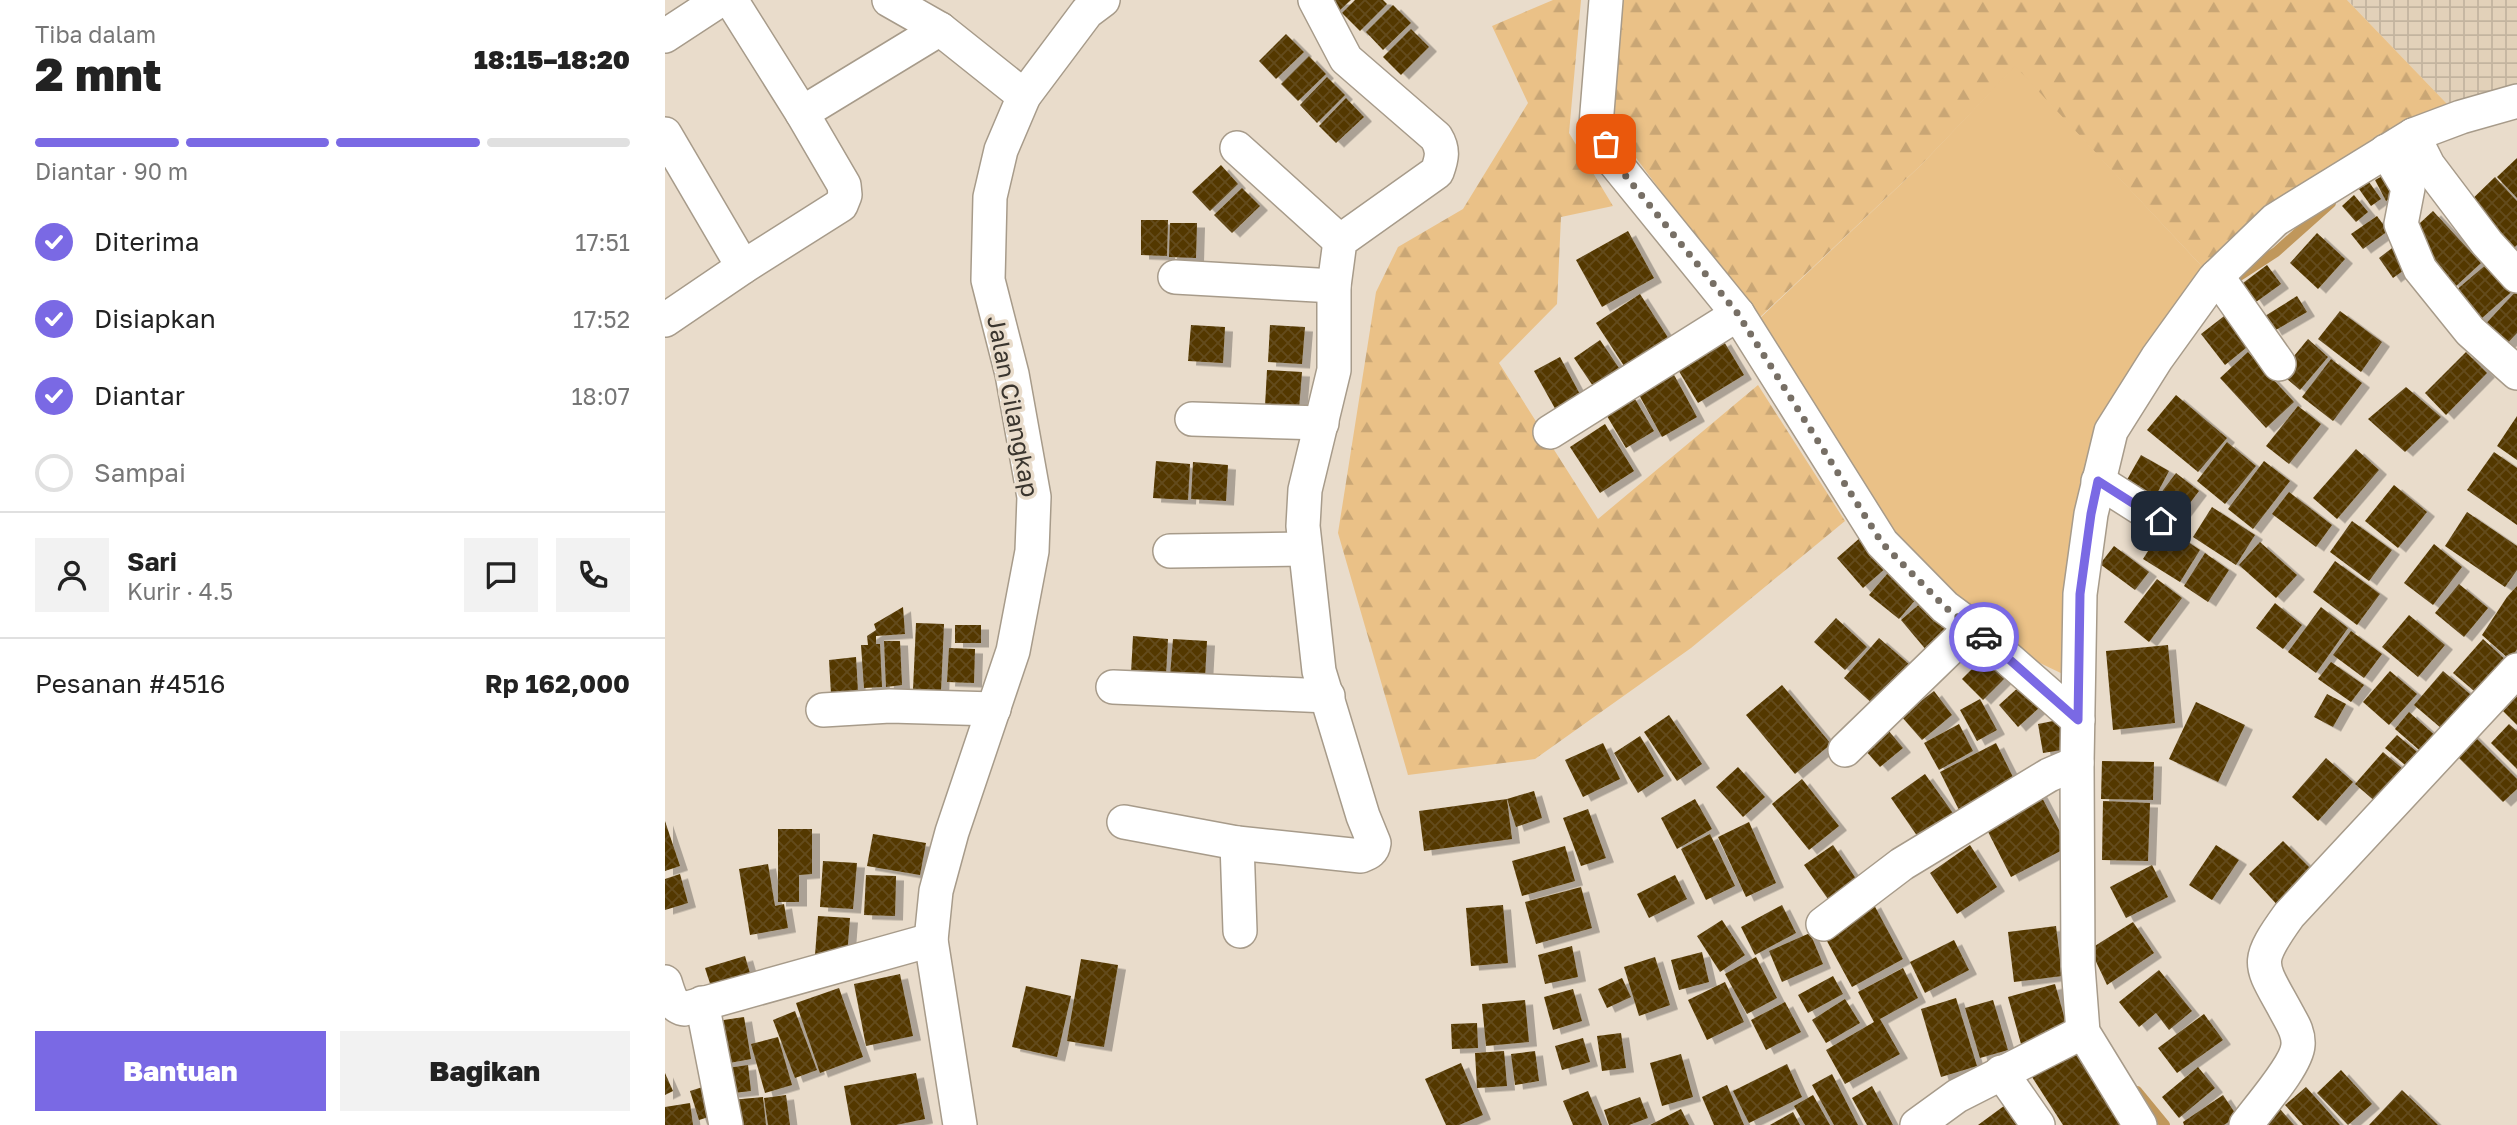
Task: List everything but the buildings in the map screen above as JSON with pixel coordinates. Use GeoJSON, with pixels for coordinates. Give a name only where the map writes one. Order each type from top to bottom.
{"type":"FeatureCollection","features":[{"type":"Feature","properties":{"kind":"street"},"geometry":{"type":"LineString","coordinates":[[665,36],[720,0]]}},
{"type":"Feature","properties":{"kind":"street"},"geometry":{"type":"LineString","coordinates":[[665,320],[841,205],[845,195],[844,185],[802,113],[731,0]]}},
{"type":"Feature","properties":{"kind":"street"},"geometry":{"type":"LineString","coordinates":[[889,0],[940,29],[1024,96]]}},
{"type":"Feature","properties":{"kind":"street","name":"Jalan Cilangkap"},"geometry":{"type":"LineString","coordinates":[[960,1125],[931,940],[936,891],[1013,651],[1033,538],[1034,497],[1012,374],[988,280],[991,197],[1001,150],[1024,96],[1087,12],[1103,0]]}},
{"type":"Feature","properties":{"kind":"street"},"geometry":{"type":"LineString","coordinates":[[1124,822],[1237,843],[1361,856],[1371,851],[1374,843],[1363,816],[1319,671],[1305,549],[1305,490],[1334,370],[1334,285],[1340,241],[1437,172],[1443,156],[1436,137],[1346,59],[1315,0]]}},
{"type":"Feature","properties":{"kind":"street"},"geometry":{"type":"LineString","coordinates":[[1606,0],[1596,125],[1616,164],[1738,314],[1882,543],[1945,607],[1972,627],[2078,720]]}},
{"type":"Feature","properties":{"kind":"street"},"geometry":{"type":"LineString","coordinates":[[802,113],[940,29]]}},
{"type":"Feature","properties":{"kind":"street"},"geometry":{"type":"LineString","coordinates":[[2140,1125],[2083,1032],[2078,966],[2080,594],[2091,514],[2106,486],[2111,431],[2157,358],[2275,220],[2404,151],[2461,117],[2517,101]]}},
{"type":"Feature","properties":{"kind":"street"},"geometry":{"type":"LineString","coordinates":[[665,134],[743,267]]}},
{"type":"Feature","properties":{"kind":"street"},"geometry":{"type":"LineString","coordinates":[[1237,148],[1340,241]]}},
{"type":"Feature","properties":{"kind":"street"},"geometry":{"type":"LineString","coordinates":[[2404,151],[2517,276]]}},
{"type":"Feature","properties":{"kind":"street"},"geometry":{"type":"LineString","coordinates":[[2404,151],[2408,188],[2401,224],[2420,269],[2470,331],[2517,373]]}},
{"type":"Feature","properties":{"kind":"street"},"geometry":{"type":"LineString","coordinates":[[1175,278],[1334,285]]}},
{"type":"Feature","properties":{"kind":"street"},"geometry":{"type":"LineString","coordinates":[[2222,283],[2279,364]]}},
{"type":"Feature","properties":{"kind":"street"},"geometry":{"type":"LineString","coordinates":[[1550,432],[1738,314]]}},
{"type":"Feature","properties":{"kind":"street"},"geometry":{"type":"LineString","coordinates":[[1192,419],[1322,423]]}},
{"type":"Feature","properties":{"kind":"street"},"geometry":{"type":"LineString","coordinates":[[2106,486],[2161,521]]}},
{"type":"Feature","properties":{"kind":"street"},"geometry":{"type":"LineString","coordinates":[[1170,551],[1305,549]]}},
{"type":"Feature","properties":{"kind":"street"},"geometry":{"type":"LineString","coordinates":[[1845,750],[1972,627]]}},
{"type":"Feature","properties":{"kind":"street"},"geometry":{"type":"LineString","coordinates":[[2246,1125],[2293,1061],[2299,1046],[2297,1032],[2266,974],[2263,958],[2270,941],[2298,905],[2517,670]]}},
{"type":"Feature","properties":{"kind":"street"},"geometry":{"type":"LineString","coordinates":[[1113,687],[1328,696]]}},
{"type":"Feature","properties":{"kind":"street"},"geometry":{"type":"LineString","coordinates":[[823,710],[890,706],[994,709]]}},
{"type":"Feature","properties":{"kind":"street"},"geometry":{"type":"LineString","coordinates":[[1823,924],[1902,864],[2049,775],[2077,763]]}},
{"type":"Feature","properties":{"kind":"street"},"geometry":{"type":"LineString","coordinates":[[1237,843],[1240,931]]}},
{"type":"Feature","properties":{"kind":"street"},"geometry":{"type":"LineString","coordinates":[[665,982],[676,1007],[684,1009],[931,940]]}},
{"type":"Feature","properties":{"kind":"street"},"geometry":{"type":"LineString","coordinates":[[702,1003],[726,1125]]}},
{"type":"Feature","properties":{"kind":"street"},"geometry":{"type":"LineString","coordinates":[[1917,1125],[1957,1096],[2083,1032]]}},
{"type":"Feature","properties":{"kind":"street"},"geometry":{"type":"LineString","coordinates":[[2001,1072],[2038,1125]]}},
{"type":"Feature","properties":{"kind":"shaded area"},"geometry":{"type":"Polygon","coordinates":[[[2347,0],[2517,0],[2517,89],[2449,106],[2347,0]]]}},
{"type":"Feature","properties":{"kind":"green space"},"geometry":{"type":"Polygon","coordinates":[[[1553,0],[1581,0],[1569,133],[1613,206],[1561,217],[1557,304],[1499,363],[1598,519],[1758,385],[1845,521],[1691,648],[1535,759],[1408,775],[1338,533],[1376,292],[1398,247],[1463,209],[1528,103],[1492,26],[1553,0]]]}},
{"type":"Feature","properties":{"kind":"green space"},"geometry":{"type":"Polygon","coordinates":[[[1622,0],[2347,0],[2449,106],[2379,136],[2323,189],[2210,275],[2015,67],[1921,165],[1757,320],[1607,119],[1622,0]]]}},
{"type":"Feature","properties":{"kind":"green space"},"geometry":{"type":"Polygon","coordinates":[[[2015,66],[2210,275],[2127,383],[2067,676],[2015,651],[1952,595],[1900,537],[1847,470],[1757,321],[1921,165],[2015,66]]]}},
{"type":"Feature","properties":{"kind":"waterway"},"geometry":{"type":"LineString","coordinates":[[2236,278],[2276,252],[2331,203]]}},
{"type":"Feature","properties":{"kind":"waterway"},"geometry":{"type":"LineString","coordinates":[[2137,1091],[2165,1125]]}},
{"type":"Feature","properties":{"kind":"way so far"},"geometry":{"type":"LineString","coordinates":[[1606,144],[1616,164],[1738,314],[1882,543],[1945,607],[1984,637]]}},
{"type":"Feature","properties":{"kind":"route"},"geometry":{"type":"LineString","coordinates":[[1984,637],[2078,720],[2080,594],[2098,481],[2161,521]]}}]}
